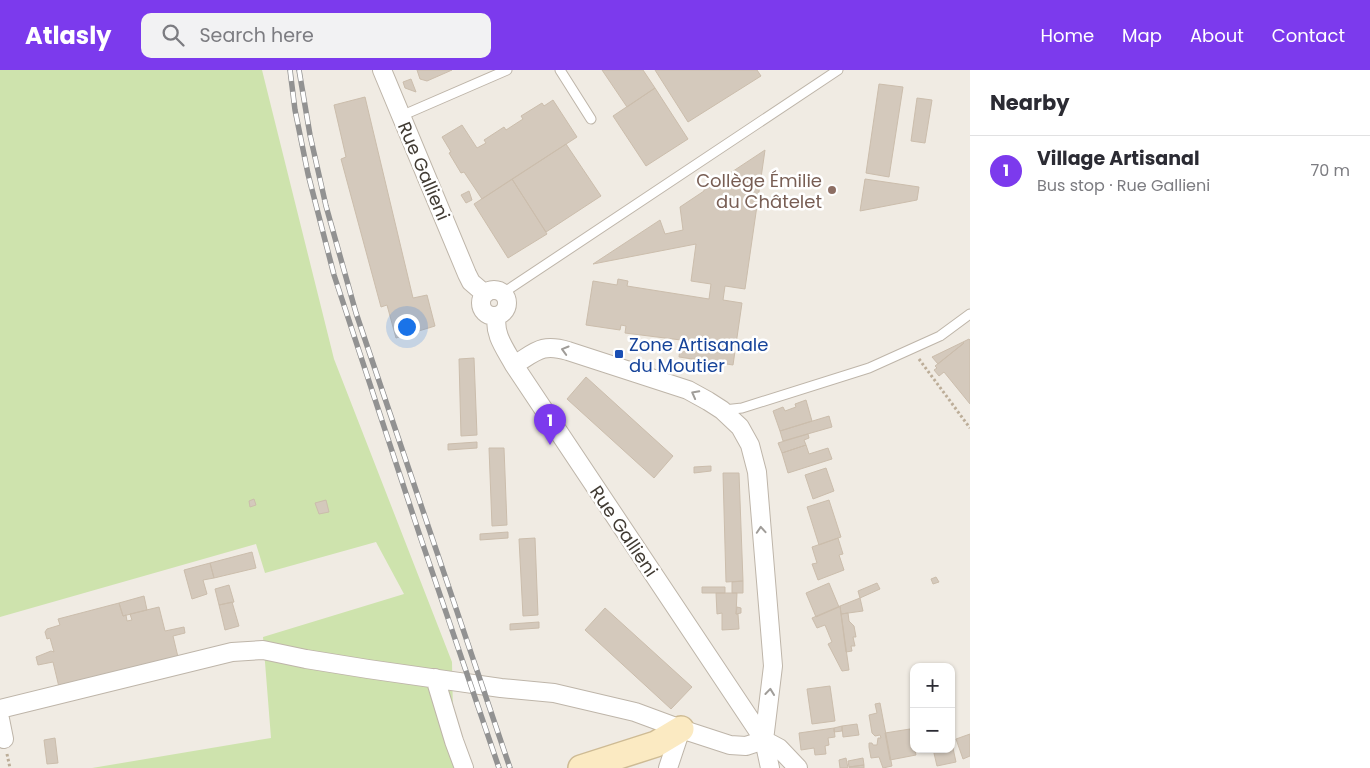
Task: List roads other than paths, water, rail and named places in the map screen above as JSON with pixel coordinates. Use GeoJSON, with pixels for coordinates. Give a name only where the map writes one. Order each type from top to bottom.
{"type":"FeatureCollection","features":[{"type":"Feature","properties":{"kind":"main road"},"geometry":{"type":"LineString","coordinates":[[581,768],[656,744],[681,730]]}},
{"type":"Feature","properties":{"kind":"street","name":"Rue Gallieni"},"geometry":{"type":"LineString","coordinates":[[382,70],[467,274],[471,282],[484,294]]}},
{"type":"Feature","properties":{"kind":"street"},"geometry":{"type":"LineString","coordinates":[[491,290],[503,293],[508,300],[504,312],[497,316],[489,316],[483,310],[481,302],[484,294],[491,290]]}},
{"type":"Feature","properties":{"kind":"street","name":"Rue Gallieni"},"geometry":{"type":"LineString","coordinates":[[497,316],[495,325],[514,365],[764,740],[770,768]]}},
{"type":"Feature","properties":{"kind":"street"},"geometry":{"type":"LineString","coordinates":[[0,709],[232,652],[263,650],[324,662],[461,682],[554,693],[635,712],[681,730],[730,745],[746,746],[764,740],[773,666],[757,472],[754,455],[740,427],[722,410],[688,390],[555,347],[545,347],[514,365]]}},
{"type":"Feature","properties":{"kind":"street"},"geometry":{"type":"LineString","coordinates":[[435,678],[464,768]]}},
{"type":"Feature","properties":{"kind":"street"},"geometry":{"type":"LineString","coordinates":[[0,720],[4,739]]}},
{"type":"Feature","properties":{"kind":"street"},"geometry":{"type":"LineString","coordinates":[[668,768],[681,730]]}},
{"type":"Feature","properties":{"kind":"street","name":"Rue Gallieni"},"geometry":{"type":"LineString","coordinates":[[764,740],[779,748],[798,768]]}},
{"type":"Feature","properties":{"kind":"lane"},"geometry":{"type":"LineString","coordinates":[[401,116],[507,70]]}},
{"type":"Feature","properties":{"kind":"lane"},"geometry":{"type":"LineString","coordinates":[[560,70],[590,119]]}},
{"type":"Feature","properties":{"kind":"lane"},"geometry":{"type":"LineString","coordinates":[[503,293],[838,70]]}},
{"type":"Feature","properties":{"kind":"lane"},"geometry":{"type":"LineString","coordinates":[[722,410],[729,411],[742,408],[869,368],[940,336],[966,322],[970,314]]}},
{"type":"Feature","properties":{"kind":"railway"},"geometry":{"type":"LineString","coordinates":[[290,70],[295,110],[308,174],[334,275],[499,768]]}},
{"type":"Feature","properties":{"kind":"railway"},"geometry":{"type":"LineString","coordinates":[[299,70],[310,135],[326,206],[356,313],[510,768]]}},
{"type":"Feature","properties":{"kind":"place","name":"Collège Émilie du Châtelet"},"geometry":{"type":"Point","coordinates":[832,190]}},
{"type":"Feature","properties":{"kind":"place","name":"Zone Artisanale du Moutier"},"geometry":{"type":"Point","coordinates":[619,354]}},
{"type":"Feature","properties":{"kind":"place","name":"Village Artisanal"},"geometry":{"type":"Point","coordinates":[550,445]}}]}
